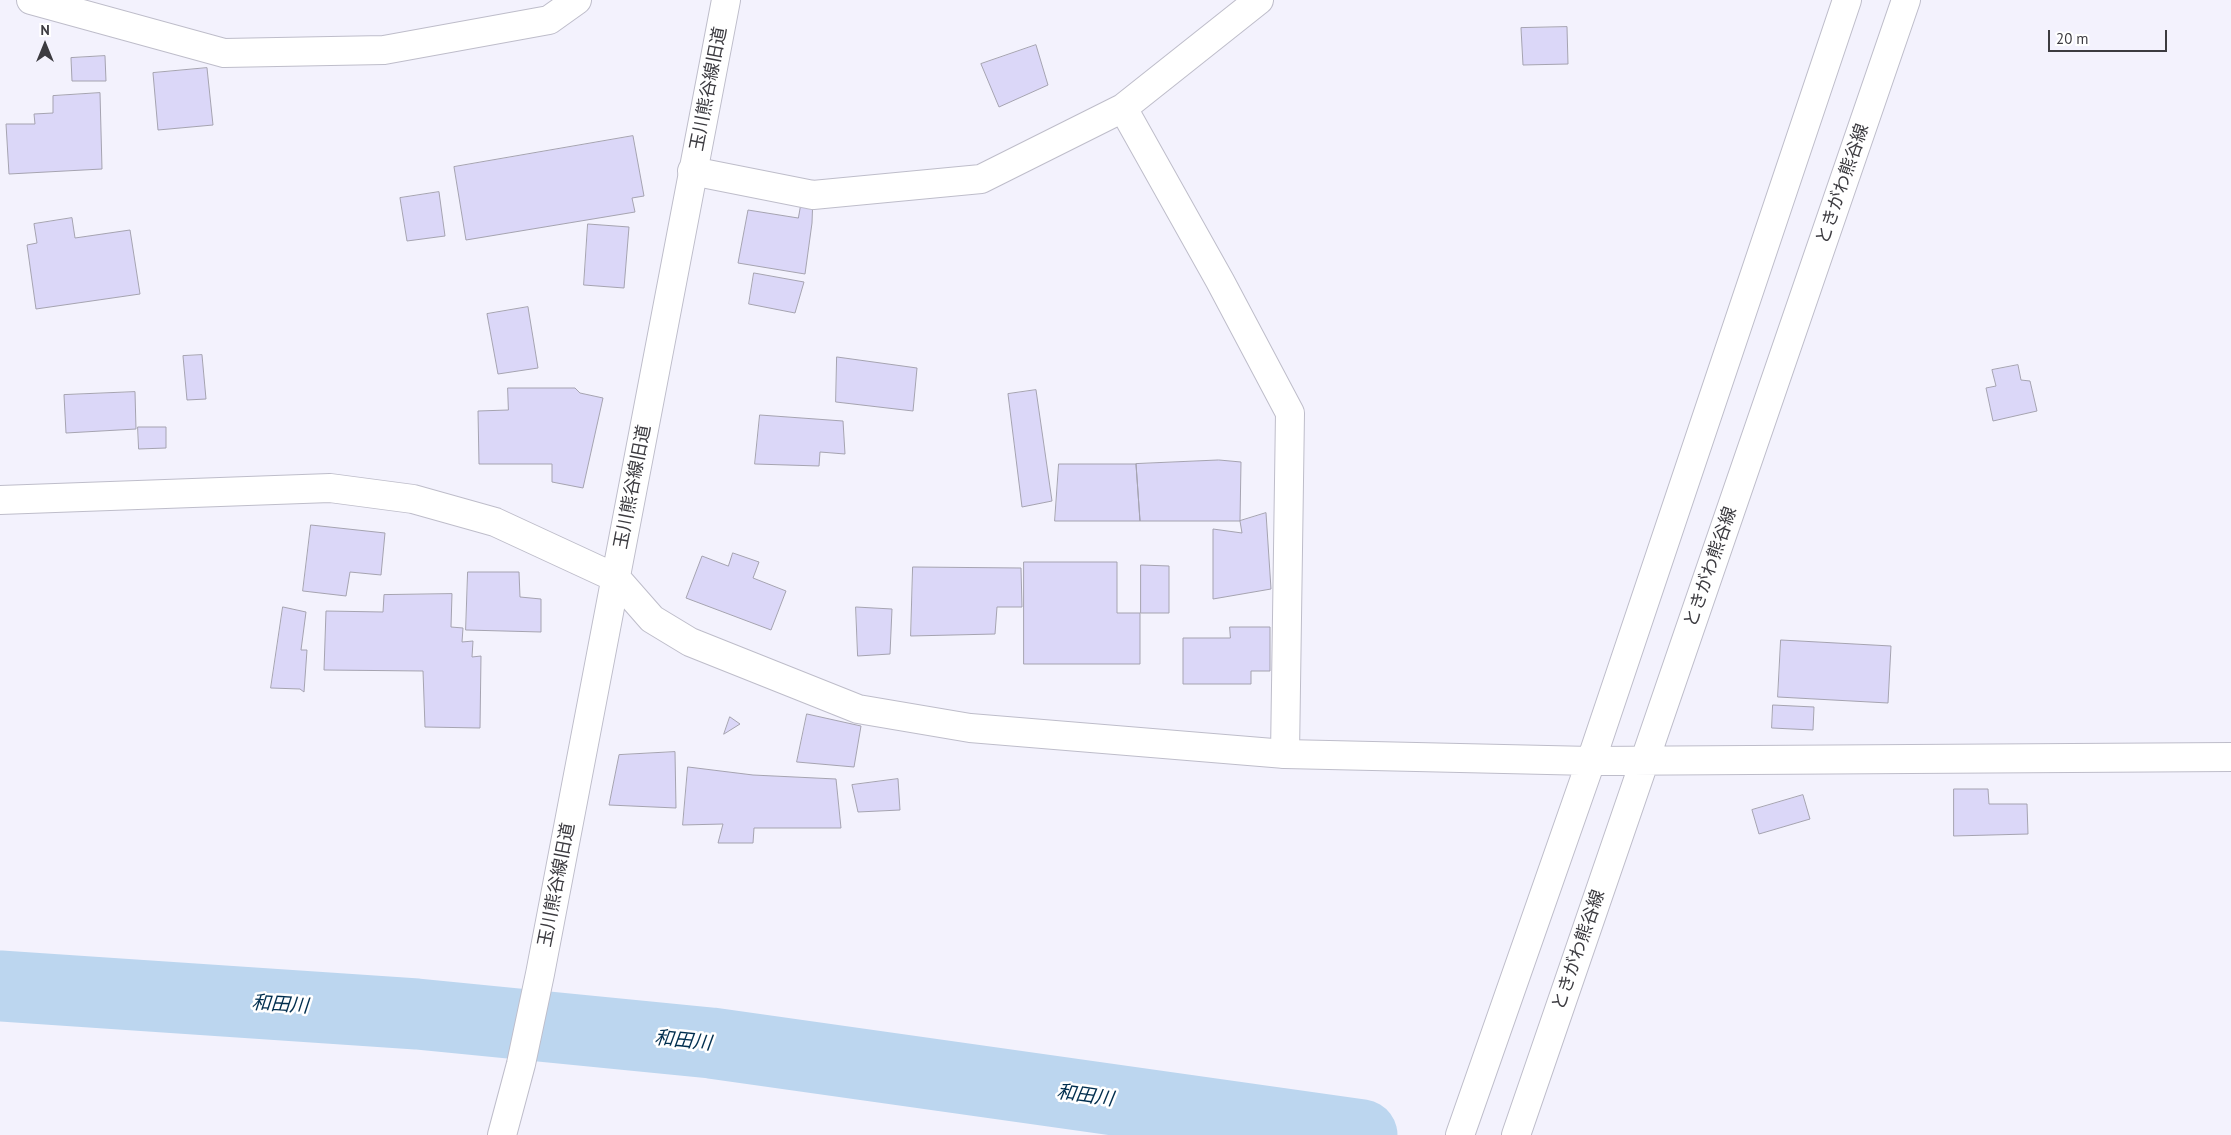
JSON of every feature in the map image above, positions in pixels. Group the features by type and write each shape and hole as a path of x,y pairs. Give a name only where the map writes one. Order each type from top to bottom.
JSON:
{"street":[{"path":"31,0 224,53 384,50 549,20 576,0"},
{"name":"玉川熊谷線旧道","path":"502,1135 521,1064 540,974 726,0"},
{"path":"692,171 813,194 981,179 1123,108 1259,0"},
{"path":"1460,1135 1591,762 1846,0"},
{"name":"ときがわ熊谷線","path":"1516,1135 1906,0"},
{"path":"1123,108 1220,281 1290,413 1285,754"},
{"path":"0,500 330,488 413,500 495,522 616,578 652,618 690,642 858,708 970,728 1285,754 1591,762 1644,760 2231,758"}],"building":[{"path":"1567,27 1568,64 1523,65 1521,28"},
{"path":"1036,45 1048,85 999,107 981,64"},
{"path":"105,56 106,81 72,81 71,58"},
{"path":"207,68 213,125 158,130 153,73"},
{"path":"100,93 102,169 9,174 6,124 35,124 34,114 53,113 53,96"},
{"path":"633,136 644,196 632,198 635,212 466,240 454,167"},
{"path":"439,192 445,236 407,241 400,198"},
{"path":"803,194 813,195 812,223 805,274 738,263 748,210 798,218"},
{"path":"72,218 75,238 130,230 140,294 36,309 27,245 37,243 34,224"},
{"path":"588,224 629,227 624,288 584,285"},
{"path":"754,273 804,282 795,313 749,304"},
{"path":"528,307 538,368 498,374 487,314"},
{"path":"202,355 206,399 187,400 183,356"},
{"path":"837,357 917,368 913,411 836,402"},
{"path":"2018,365 2021,380 2030,381 2037,411 1993,421 1986,388 1996,386 1992,370"},
{"path":"508,388 575,388 580,393 603,398 583,488 552,482 552,464 479,464 478,411 508,410"},
{"path":"1036,390 1052,501 1022,507 1008,394"},
{"path":"135,392 136,429 66,433 64,395"},
{"path":"760,415 843,421 845,454 820,452 819,466 755,464"},
{"path":"138,427 166,427 166,448 139,449"},
{"path":"1219,460 1241,462 1240,521 1140,521 1136,464"},
{"path":"1059,464 1136,464 1140,521 1055,521"},
{"path":"1266,513 1271,589 1213,599 1213,529 1242,533 1240,521"},
{"path":"311,525 385,533 381,575 350,572 346,596 303,591"},
{"path":"733,553 759,562 753,578 786,591 771,630 686,598 702,556 728,566"},
{"path":"1024,562 1117,562 1117,613 1140,613 1140,664 1024,664"},
{"path":"1141,565 1169,566 1169,613 1141,613"},
{"path":"913,567 1021,568 1022,607 997,607 995,634 911,636"},
{"path":"468,572 519,572 520,597 541,599 541,632 466,630"},
{"path":"452,594 451,627 463,628 462,642 473,641 472,657 481,656 480,728 425,727 423,671 324,670 326,611 383,612 384,595"},
{"path":"283,607 306,612 301,650 307,650 304,692 300,689 271,688"},
{"path":"856,607 892,609 890,654 858,656"},
{"path":"1230,627 1270,627 1270,671 1251,671 1251,684 1183,684 1183,638 1230,638"},
{"path":"1781,640 1891,646 1888,703 1778,697"},
{"path":"1773,705 1814,707 1813,730 1772,728"},
{"path":"807,714 861,726 854,767 797,762"},
{"path":"730,717 740,724 724,734"},
{"path":"675,752 676,808 609,805 619,755"},
{"path":"688,767 753,775 836,779 841,828 754,828 753,843 718,843 723,824 683,825"},
{"path":"898,779 900,810 858,812 852,785"},
{"path":"1954,789 1988,789 1989,804 2027,804 2028,834 1954,836"},
{"path":"1803,795 1810,819 1759,834 1752,810"}],"waterway":[{"name":"和田川","path":"0,986 417,1014 711,1043 1362,1135"}]}
